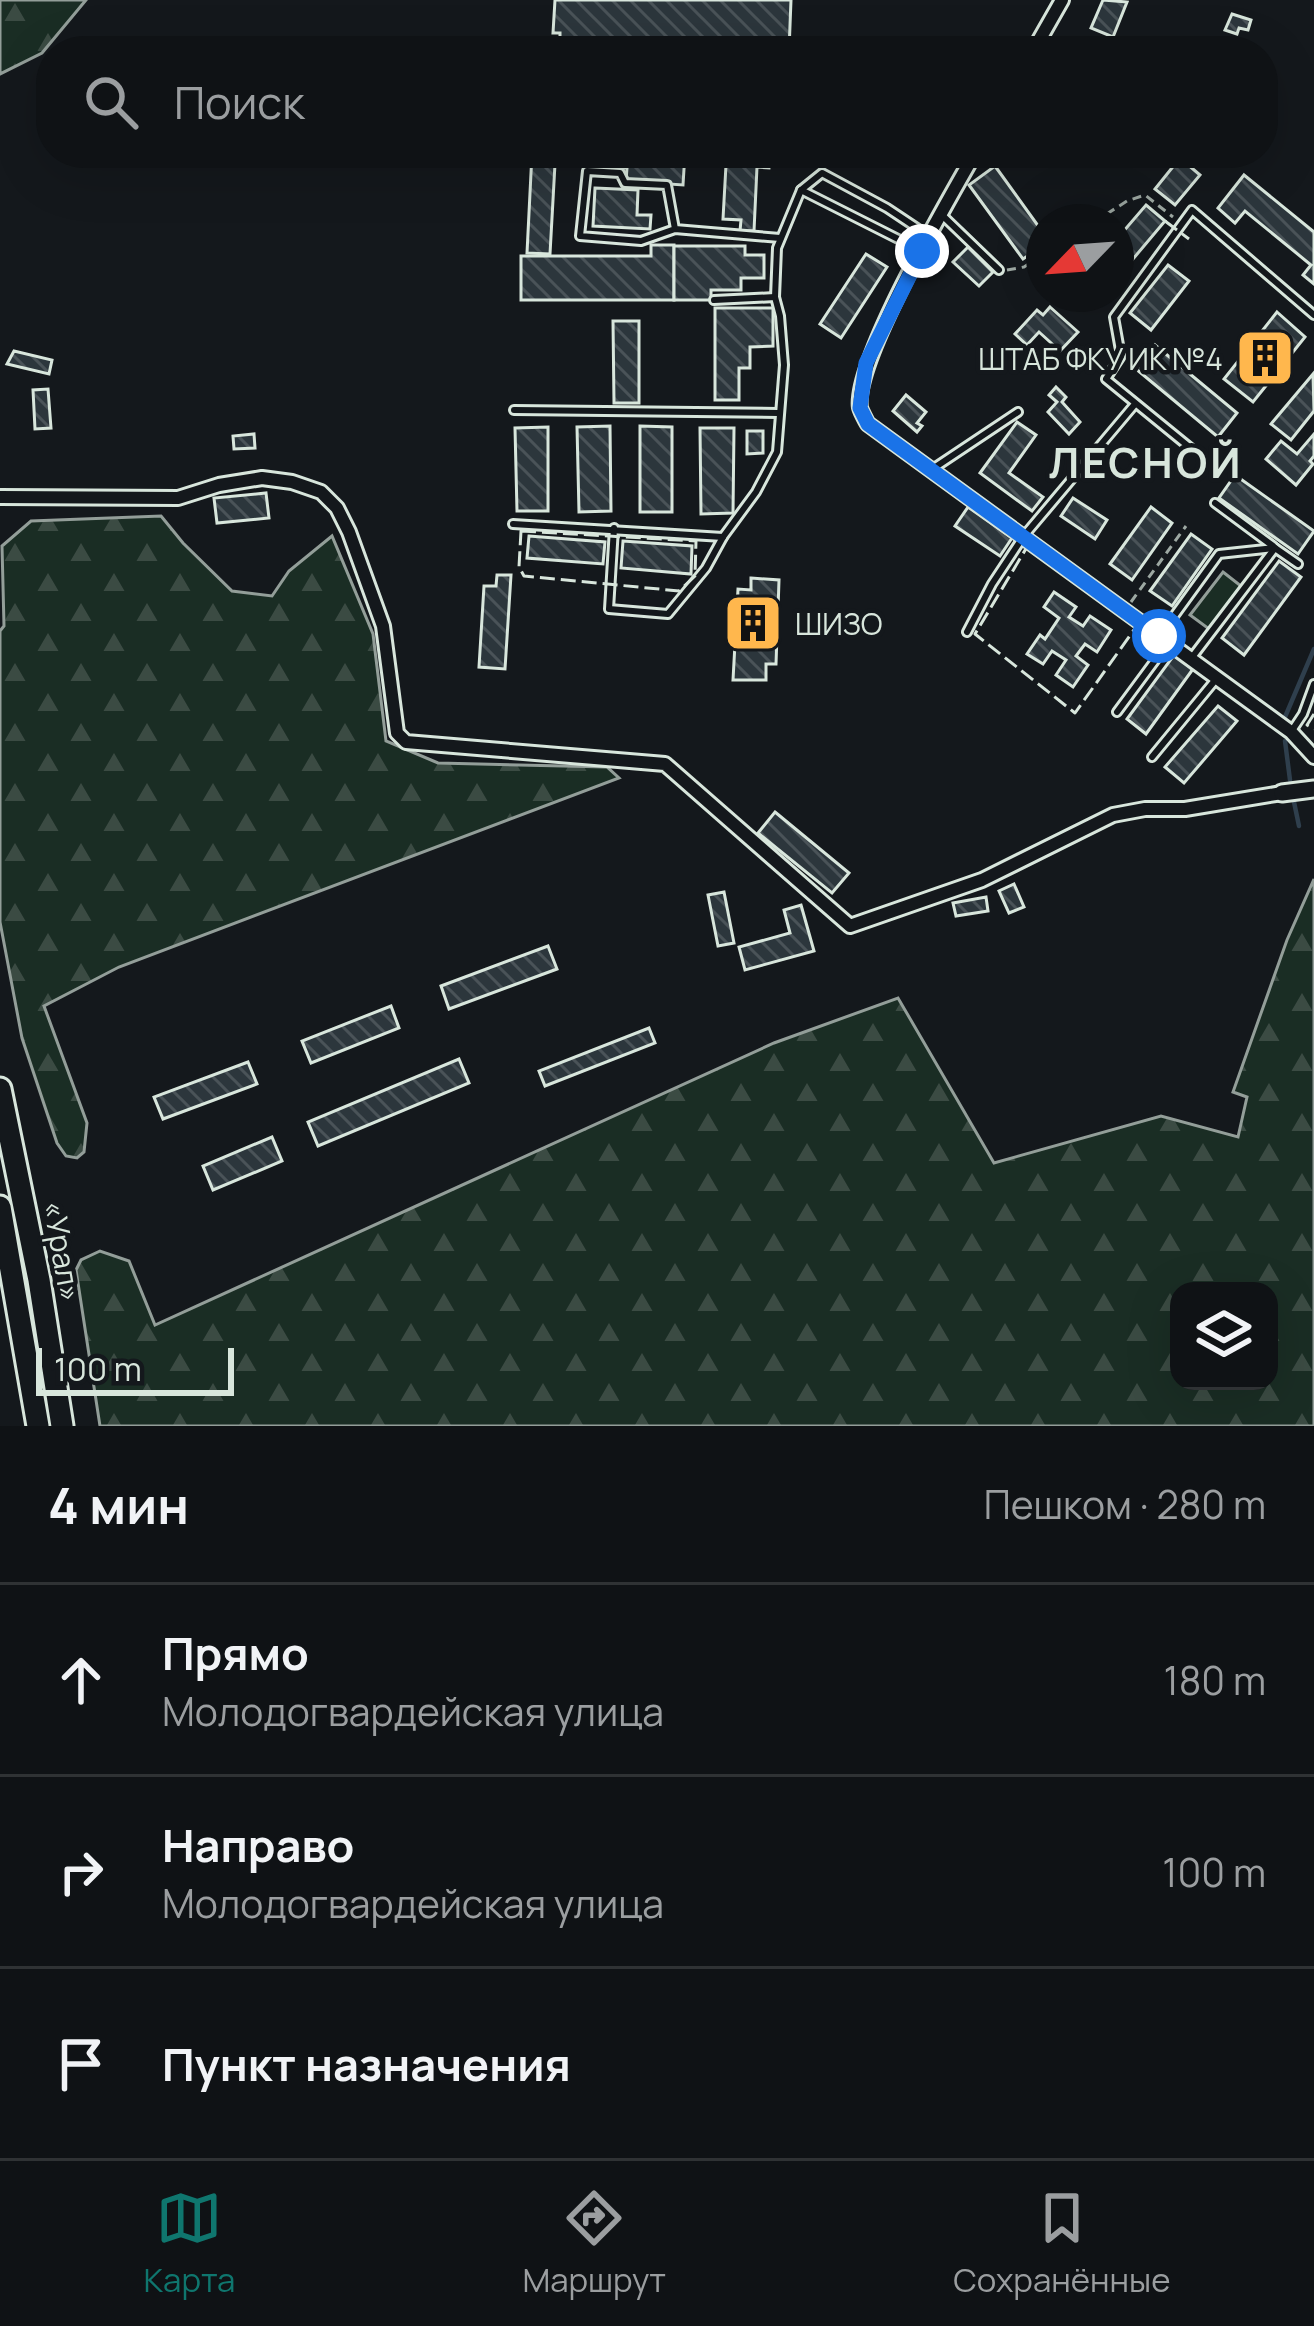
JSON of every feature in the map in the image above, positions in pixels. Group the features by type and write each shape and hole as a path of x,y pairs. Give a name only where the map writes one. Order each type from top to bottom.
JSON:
{"highway":[{"name":"«Урал»","path":"0,1088 39,1280 62,1426"},
{"name":"«Урал»","path":"0,1207 38,1426"}],"street":[{"path":"1043,36 1063,0"},
{"path":"967,168 866,363 860,408 868,424 1291,732 1314,758"},
{"path":"0,497 178,498 262,478 321,492 337,508 349,532 383,626 397,733 406,742 665,764 850,926 982,880 1113,814 1144,808 1185,809 1314,787 1314,774"}],"lane":[{"path":"675,230 667,185 625,182 620,172 587,171 580,236 641,241 675,230 780,238"},
{"path":"614,528 609,609 668,614 706,568 756,492 776,452 784,365 775,297 780,238 801,190 822,173 928,236"},
{"path":"801,190 922,251"},
{"path":"1193,450 1106,379 1120,356 1114,317 1192,211 1314,315"},
{"path":"941,214 999,270"},
{"path":"714,300 775,297"},
{"path":"967,632 1023,537 1136,404"},
{"path":"514,410 778,413"},
{"path":"931,470 1018,412"},
{"path":"1215,503 1298,564"},
{"path":"513,524 723,537"},
{"path":"1118,712 1219,554 1275,548"},
{"path":"1190,659 1275,548"},
{"path":"1152,757 1217,678"},
{"path":"1291,732 1314,683"}],"path":[{"path":"1122,204 1144,195 1182,224"},
{"path":"999,270 1026,266"},
{"path":"1125,611 1186,526"}],"green space":[{"path":"0,0 86,0 56,36 36,36 36,56 0,74"},
{"path":"161,516 232,591 272,596 289,571 332,536 373,634 386,741 438,763 607,767 619,778 119,967 44,1006 87,1123 84,1152 77,1158 66,1156 57,1143 22,1038 0,922 2,546 31,521"},
{"path":"1223,572 1241,586 1209,629 1190,615"},
{"path":"1314,879 1314,1426 100,1426 76,1270 81,1260 100,1251 129,1261 155,1325 774,1043 898,998 994,1163 1161,1116 1238,1137 1247,1097 1233,1092"}],"building":[{"path":"555,0 791,0 790,36 553,33"},
{"path":"1103,0 1127,2 1113,36 1091,28"},
{"path":"1232,14 1251,20 1248,30 1239,28 1237,34 1225,30"},
{"path":"531,168 555,168 550,254 527,253"},
{"path":"627,168 684,168 683,185 626,181"},
{"path":"726,168 757,168 754,231 740,231 741,220 723,219"},
{"path":"992,168 1026,209 1023,259 969,185"},
{"path":"1172,168 1192,168 1200,175 1175,205 1155,189"},
{"path":"1244,175 1314,232 1314,284 1303,275 1311,265 1245,211 1235,223 1218,208"},
{"path":"595,188 638,190 637,215 651,215 650,229 593,226"},
{"path":"1146,205 1165,221 1134,258 1134,219"},
{"path":"651,245 674,245 674,300 521,300 521,256 651,256"},
{"path":"674,246 745,246 745,255 764,255 764,278 741,278 741,290 711,290 711,300 674,300"},
{"path":"968,247 993,272 979,286 953,262"},
{"path":"866,254 887,267 841,338 820,324"},
{"path":"1168,265 1189,281 1151,330 1130,313"},
{"path":"715,308 773,308 773,346 750,347 750,368 739,368 739,400 715,400"},
{"path":"1035,312 1056,312 1078,332 1060,351 1039,332 1027,345 1015,334"},
{"name":"ШТАБ ФКУ ИК №4","path":"1277,312 1305,337 1253,402 1224,379"},
{"path":"613,321 639,321 639,403 614,403"},
{"path":"1155,345 1237,413 1218,437 1136,369"},
{"path":"14,351 52,360 49,374 7,364"},
{"path":"1313,374 1314,411 1291,440 1271,424"},
{"path":"1056,387 1080,422 1069,434 1048,412 1057,402 1049,395"},
{"path":"48,389 51,428 35,429 33,390"},
{"path":"906,395 926,412 917,423 922,426 917,432 893,411"},
{"path":"1017,422 1036,435 1009,473 1043,497 1032,511 980,473"},
{"path":"610,426 611,511 579,512 577,427"},
{"path":"640,426 672,427 672,512 640,512"},
{"path":"548,427 548,511 517,511 515,428"},
{"path":"700,428 734,428 733,513 701,514"},
{"path":"747,431 763,431 763,453 747,454"},
{"path":"254,434 255,448 234,449 233,436"},
{"path":"1314,434 1313,464 1296,485 1266,459 1281,441 1297,454"},
{"path":"1235,475 1314,531 1298,554 1219,498"},
{"path":"266,493 269,518 217,523 214,498"},
{"path":"1073,498 1107,520 1095,539 1061,516"},
{"path":"968,507 1012,538 1000,556 955,526"},
{"path":"1151,507 1172,523 1132,580 1110,564"},
{"path":"1191,534 1212,549 1172,606 1150,591"},
{"path":"529,536 605,542 603,564 527,558"},
{"path":"623,541 692,546 691,574 621,568"},
{"path":"1279,561 1301,577 1244,655 1222,638"},
{"path":"497,575 511,575 505,669 479,667 484,586 496,586"},
{"name":"ШИЗО","path":"751,578 779,580 778,610 769,610 768,635 777,635 776,664 766,664 766,680 733,680 738,589 751,590"},
{"path":"1054,592 1076,607 1069,617 1083,626 1090,616 1111,630 1097,652 1085,644 1076,656 1088,665 1073,687 1056,675 1066,660 1052,651 1043,664 1027,654 1059,618 1044,607"},
{"path":"1174,655 1193,669 1146,734 1127,719"},
{"path":"1218,706 1237,721 1184,783 1165,767"},
{"path":"775,812 849,873 832,893 758,833"},
{"path":"1014,884 1024,907 1009,913 999,891"},
{"path":"724,892 734,943 718,946 708,895"},
{"path":"986,897 988,911 956,916 953,903"},
{"path":"801,905 814,951 745,970 739,947 790,933 784,910"},
{"path":"548,946 557,969 449,1009 441,986"},
{"path":"391,1006 399,1028 311,1063 302,1041"},
{"path":"649,1028 655,1043 545,1086 539,1071"},
{"path":"459,1059 469,1083 318,1146 308,1122"},
{"path":"248,1062 257,1084 163,1119 154,1097"},
{"path":"272,1137 282,1161 213,1190 203,1166"}],"waterway":[{"path":"1285,717 1314,649"},
{"path":"1285,741 1290,780"},
{"path":"1294,802 1299,826"}],"fence":[{"path":"1165,221 1189,239"},
{"path":"521,531 696,541 695,576 679,591 524,576 519,567 521,531"},
{"path":"1027,547 1136,627 1075,713 975,634 1027,547"},
{"path":"1314,714 1307,725 1314,729"}],"place":[{"name":"ШТАБ ФКУ ИК №4","path":"1265,358"},
{"name":"ШИЗО","path":"753,623"}],"district":[{"name":"ЛЕСНОЙ","path":"1146,462"}],"route":[{"path":"922,251 866,363 860,408 868,424 1159,636"}]}
